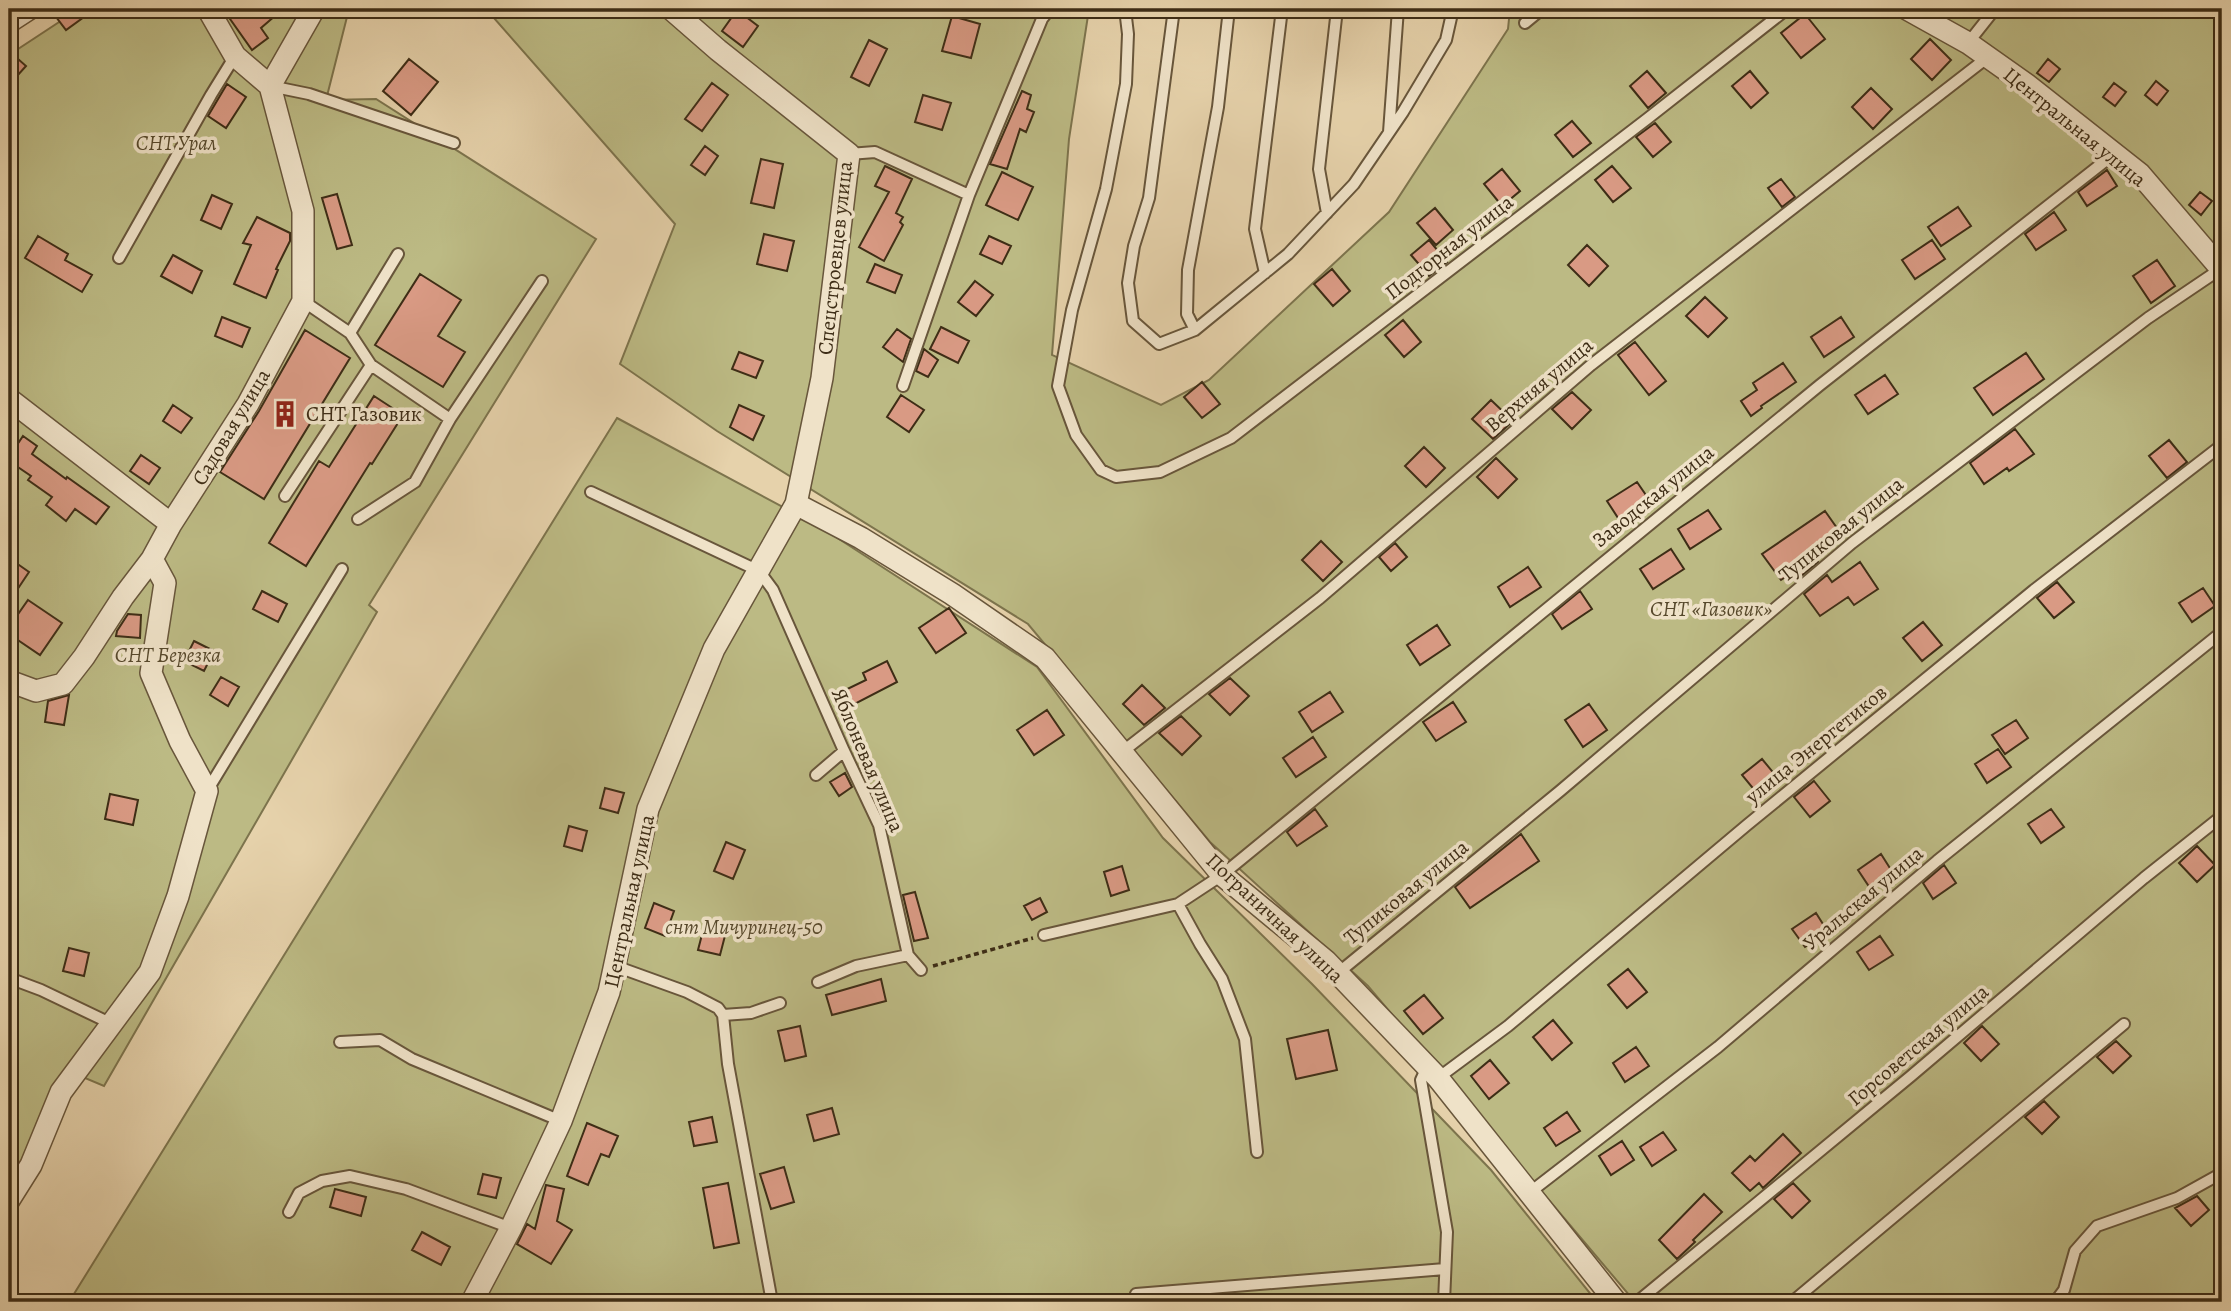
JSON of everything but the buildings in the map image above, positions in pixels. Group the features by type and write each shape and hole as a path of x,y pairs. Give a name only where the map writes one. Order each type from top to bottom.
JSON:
{"street":[{"path":"9,22 29,9"},
{"path":"208,9 236,56 270,86 314,9"},
{"name":"Спецстроевцев улица","path":"671,9 718,51 849,154 822,378 796,504"},
{"name":"Центральная улица","path":"1907,9 1968,43 2026,83 2140,174 2222,269"},
{"name":"Садовая улица","path":"9,681 36,691 63,684 84,657 123,597 152,559 171,524 248,404 303,301 303,211 270,86"},
{"path":"9,399 171,524"},
{"name":"Центральная улица","path":"472,1302 511,1228 561,1121 609,992 648,809 714,649 796,504"},
{"name":"Пограничная улица","path":"796,504 861,538 929,580 1045,659 1222,875 1326,961 1432,1072 1616,1302"},
{"path":"9,1200 31,1165 61,1091 150,972 178,896 207,791 180,741 151,673 165,583 152,559"}],"lane":[{"path":"903,386 969,195 1042,19 1050,9"},
{"name":"Подгорная улица","path":"1125,9 1128,34 1126,84 1106,189 1072,310 1058,386 1076,435 1101,470 1116,477 1160,472 1231,438 1626,136 1787,9"},
{"path":"1174,9 1149,198 1134,246 1128,283 1133,321 1159,344 1195,330 1265,273 1288,254 1354,184 1446,40 1453,9"},
{"path":"1195,330 1187,314 1188,270 1218,107 1229,9"},
{"path":"1265,273 1255,229 1282,9"},
{"path":"1327,213 1318,169 1338,9"},
{"path":"1389,133 1398,9"},
{"path":"1525,23 1542,9"},
{"path":"1968,43 1995,9"},
{"path":"119,258 236,56"},
{"name":"Верхняя улица","path":"1122,752 1320,598 1591,365 1988,57"},
{"path":"270,86 309,94 454,144"},
{"path":"849,154 875,152 969,195"},
{"name":"Заводская улица","path":"1178,904 1222,875 1820,385 2114,154"},
{"path":"350,332 398,254"},
{"name":"Тупиковая улица","path":"1338,973 1560,791 1852,543 2148,318 2222,269"},
{"path":"359,519 415,482 450,419 542,281"},
{"path":"303,301 350,332 371,365 450,419"},
{"path":"285,496 371,365"},
{"name":"улица Энергетиков","path":"1432,1072 1508,1026 1757,816 2034,590 2222,445"},
{"path":"592,492 759,571"},
{"path":"207,791 342,569"},
{"name":"Яблоневая улица","path":"759,571 773,590 879,824 908,955 921,970"},
{"name":"Уральская улица","path":"1529,1193 1718,1048 1937,861 2222,632"},
{"path":"816,775 844,751"},
{"name":"Горсоветская улица","path":"1637,1302 1911,1076 2144,878 2222,816"},
{"path":"1044,934 1178,904 1222,979 1245,1040 1257,1152"},
{"path":"818,982 856,966 908,955"},
{"path":"615,966 687,992 718,1007 723,1015 727,1064 772,1302"},
{"path":"9,978 41,990 110,1024"},
{"path":"723,1015 751,1013 780,1003"},
{"path":"1792,1302 2124,1024"},
{"path":"340,1042 380,1040 412,1059 561,1121"},
{"path":"1432,1072 1421,1080 1447,1232 1444,1302"},
{"path":"2055,1302 2064,1290 2075,1251 2097,1226 2177,1198 2222,1173"},
{"path":"289,1212 299,1192 322,1181 350,1176 406,1189 511,1228"},
{"path":"1136,1294 1445,1269"}],"path":[{"path":"921,970 1044,934"}],"green space":[{"path":"79,9 349,9 326,100 376,99 596,239 369,605 377,612 104,1086 78,1075 9,1187 9,55"},
{"name":"СНТ «Газовик»","path":"486,9 1089,9 1069,139 1052,355 1161,405 1209,380 1389,212 1508,29 1510,9 2222,9 2222,1302 1635,1302 1368,986 1210,842 1028,624 717,431 620,364 675,224"},
{"name":"снт Мичуринец-50","path":"617,418 822,528 1037,667 1163,838 1312,984 1491,1170 1597,1302 69,1302"}],"place":[{"name":"СНТ Газовик","path":"285,414"}],"park label":[{"name":"СНТ Урал","path":"176,143"},
{"name":"СНТ Березка","path":"168,655"}]}
